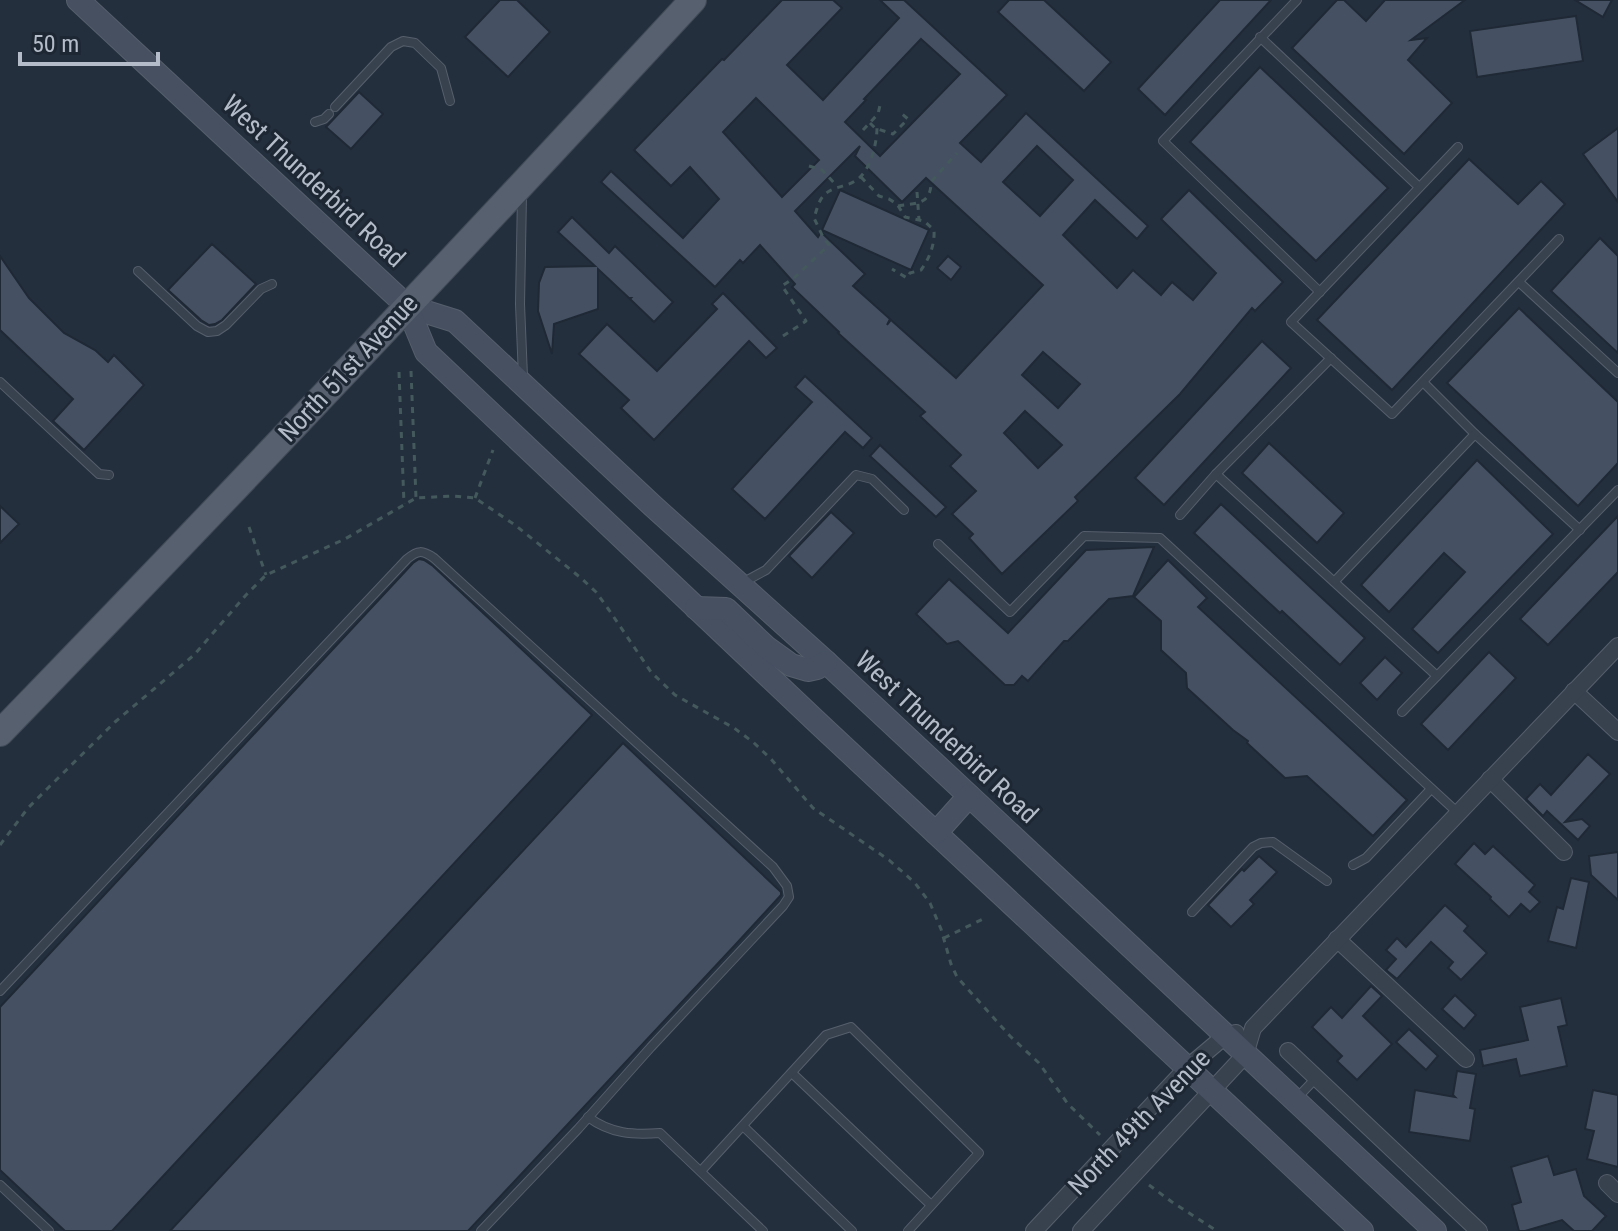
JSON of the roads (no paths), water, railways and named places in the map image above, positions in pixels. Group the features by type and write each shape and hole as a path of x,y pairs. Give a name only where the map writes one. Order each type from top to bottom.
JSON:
{"main road":[{"name":"West Thunderbird Road","path":"78,0 407,306 426,352 1362,1231"},
{"name":"North 51st Avenue","path":"0,733 143,586 693,0"},
{"name":"West Thunderbird Road","path":"407,306 455,321 826,662 1435,1231"},
{"path":"696,608 726,609 766,647 791,665 808,670 826,662"},
{"path":"936,833 969,796"}],"street":[{"name":"North 49th Avenue","path":"1081,1231 1245,1055 1253,1028 1618,646"},
{"path":"1574,691 1618,732"},
{"path":"1490,779 1564,852"},
{"path":"1337,939 1466,1059"},
{"name":"North 49th Avenue","path":"1034,1231 1187,1068 1225,1036 1253,1028"},
{"path":"1288,1051 1479,1231"}],"lane":[{"path":"1297,0 1163,141 1320,292"},
{"path":"1260,37 1419,187"},
{"path":"315,122 324,119 391,47 409,41 441,68 450,101"},
{"path":"1458,147 1291,322 1392,414 1559,239"},
{"path":"522,184 520,304 524,386"},
{"path":"138,271 197,326 208,332 226,325 261,289 272,284"},
{"path":"1519,282 1618,373"},
{"path":"1180,515 1216,474 1331,358"},
{"path":"0,382 99,474 109,475"},
{"path":"1424,383 1580,530"},
{"path":"1335,581 1475,434"},
{"path":"1216,474 1437,676"},
{"path":"739,584 766,570 856,475 872,479 904,510"},
{"path":"1402,712 1618,490"},
{"path":"938,544 1010,612 1084,536 1160,538 1458,813"},
{"path":"0,991 407,559 416,551 424,551 773,867 787,886 789,897 481,1231"},
{"path":"1353,865 1366,858 1431,789"},
{"path":"1192,912 1253,847 1261,843 1273,842 1327,881"},
{"path":"701,1171 826,1035 851,1027 979,1153 908,1231"},
{"path":"792,1073 931,1205"},
{"path":"1294,1101 1316,1078"},
{"path":"588,1117 629,1135 660,1133 763,1231"},
{"path":"743,1126 852,1231"},
{"path":"0,1185 49,1231"}]}
